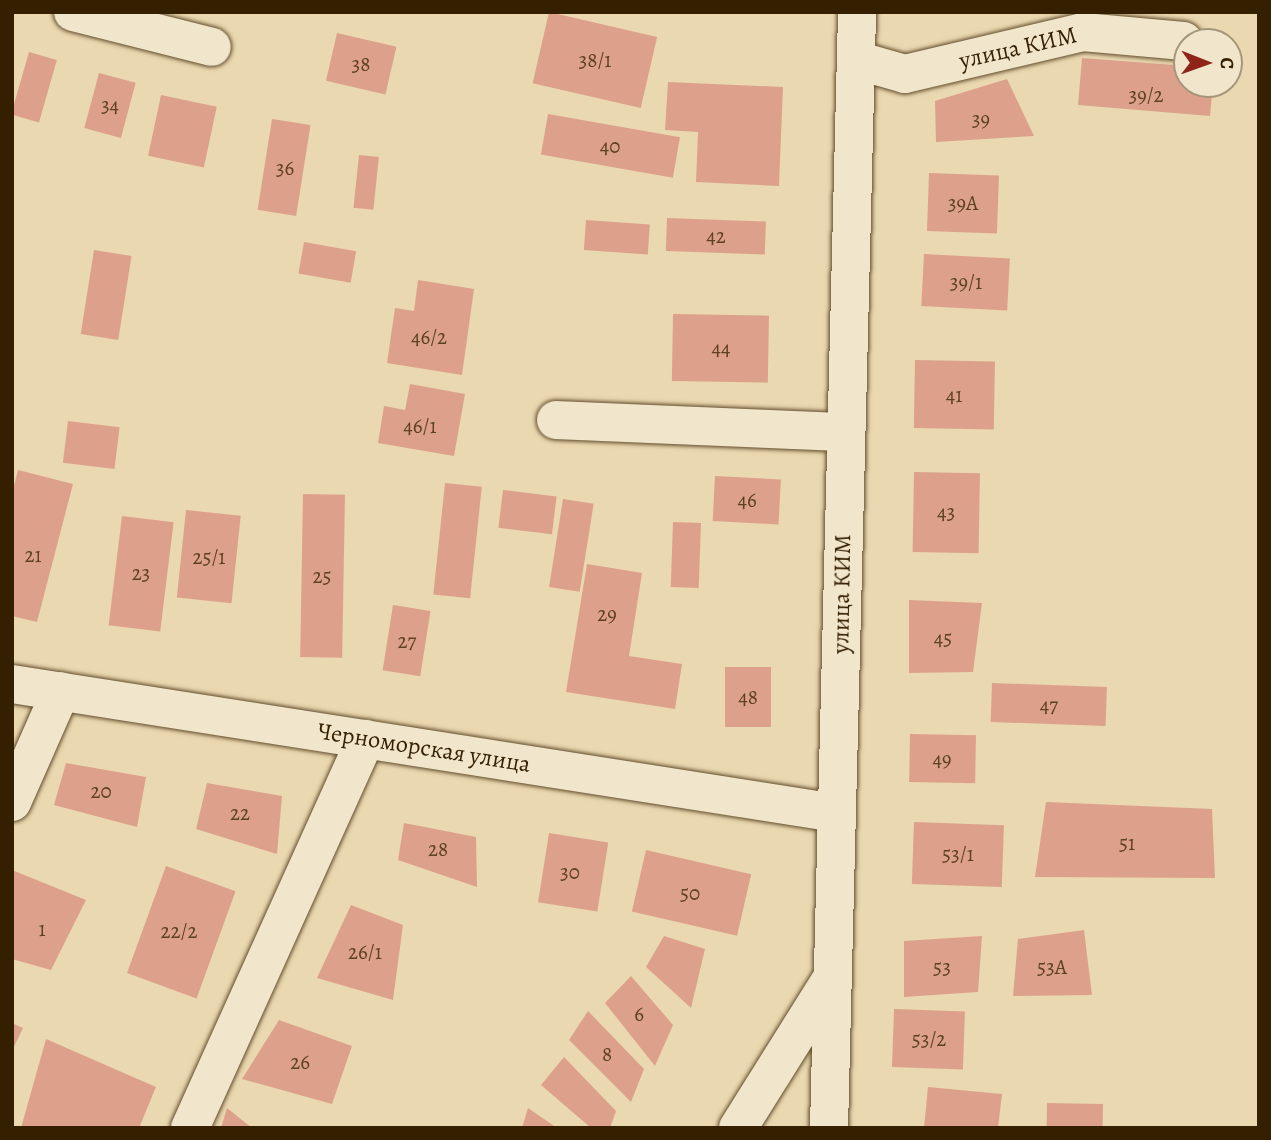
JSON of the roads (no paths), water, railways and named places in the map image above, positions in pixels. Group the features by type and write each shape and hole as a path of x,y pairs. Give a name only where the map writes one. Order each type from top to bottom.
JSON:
{"street":[{"path":"73,12 212,47"},
{"name":"улица КИМ","path":"828,1128 857,12"},
{"name":"улица КИМ","path":"856,60 905,74 1083,32 1173,40"},
{"path":"556,420 846,432"},
{"name":"Черноморская улица","path":"12,684 836,813"},
{"path":"12,802 61,691"},
{"path":"190,1128 366,739"},
{"path":"738,1128 833,976"}]}
